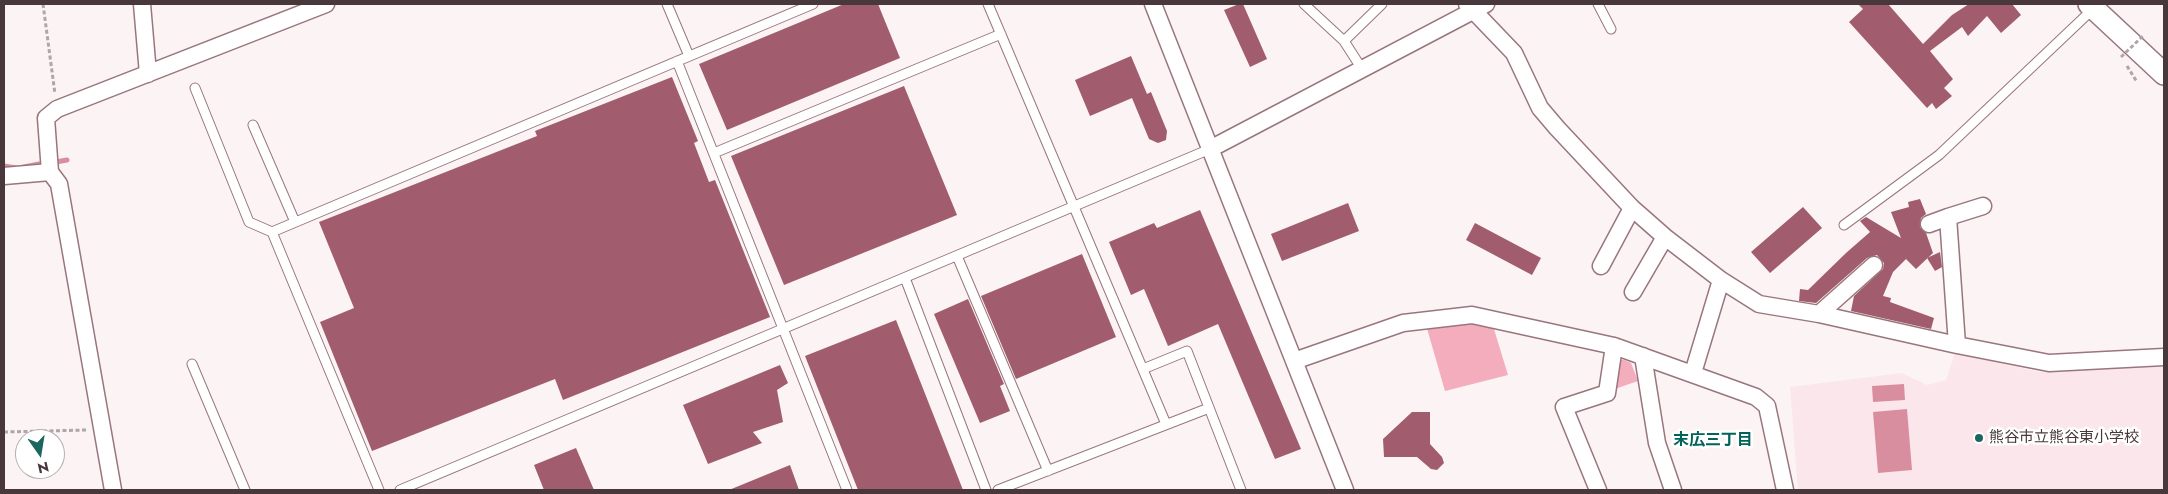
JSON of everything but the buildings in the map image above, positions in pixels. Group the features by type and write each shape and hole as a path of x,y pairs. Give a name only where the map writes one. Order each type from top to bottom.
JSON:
{"street":[{"path":"142,4 148,74"},
{"path":"113,490 59,184 50,172 46,118 57,109 148,74 289,11 326,4"},
{"path":"1153,4 1344,490"},
{"path":"1210,149 1362,69 1476,6 1514,53 1540,108 1632,208 1665,237 1721,280 1760,304 1819,314 1957,345 2049,363 2164,357"},
{"path":"2091,6 2164,74"},
{"path":"4,176 50,172"},
{"path":"1929,224 1983,206"},
{"path":"1601,266 1632,208"},
{"path":"1948,217 1957,345"},
{"path":"1633,292 1665,237"},
{"path":"1819,314 1874,265"},
{"path":"1693,373 1721,280"},
{"path":"1294,361 1403,323 1472,315 1614,346 1756,397 1767,406 1785,490"},
{"path":"1598,490 1564,407 1607,393 1614,346"},
{"path":"1643,356 1657,443 1673,490"}],"lane":[{"path":"667,4 689,56"},
{"path":"272,232 813,4"},
{"path":"988,4 1166,424"},
{"path":"1304,4 1344,41 1362,69"},
{"path":"1344,41 1382,4"},
{"path":"1598,4 1611,29"},
{"path":"1844,225 1939,155 2091,6"},
{"path":"714,153 1001,34"},
{"path":"677,61 847,490"},
{"path":"195,88 249,222 272,232 379,490"},
{"path":"253,125 295,222"},
{"path":"400,490 1210,149"},
{"path":"957,256 1048,471"},
{"path":"905,278 986,490"},
{"path":"1143,368 1186,351 1241,490"},
{"path":"192,364 245,490"},
{"path":"998,490 1209,408"}],"path":[{"path":"43,4 57,109"},
{"path":"2137,82 2121,57 2144,35"},
{"path":"4,432 102,429"}],"shaded area":[{"path":"1475,321 1493,326 1508,375 1445,391 1426,325"},
{"name":"熊谷市立熊谷東小学校","path":"1955,353 2039,372 2164,365 2164,490 1798,490 1790,387 1902,373 1927,385 1946,380"},
{"path":"1617,360 1631,363 1638,381 1612,390"},
{"path":"1904,384 1905,400 1873,402 1872,386"},
{"path":"1907,409 1912,470 1878,473 1873,412"}],"waterway":[{"path":"56,162 67,160"},
{"path":"24,167 39,164"},
{"path":"4,166 16,168"}],"place":[{"name":"熊谷市立熊谷東小学校","path":"1979,438"}],"district":[{"name":"末広三丁目","path":"1713,441"}]}
